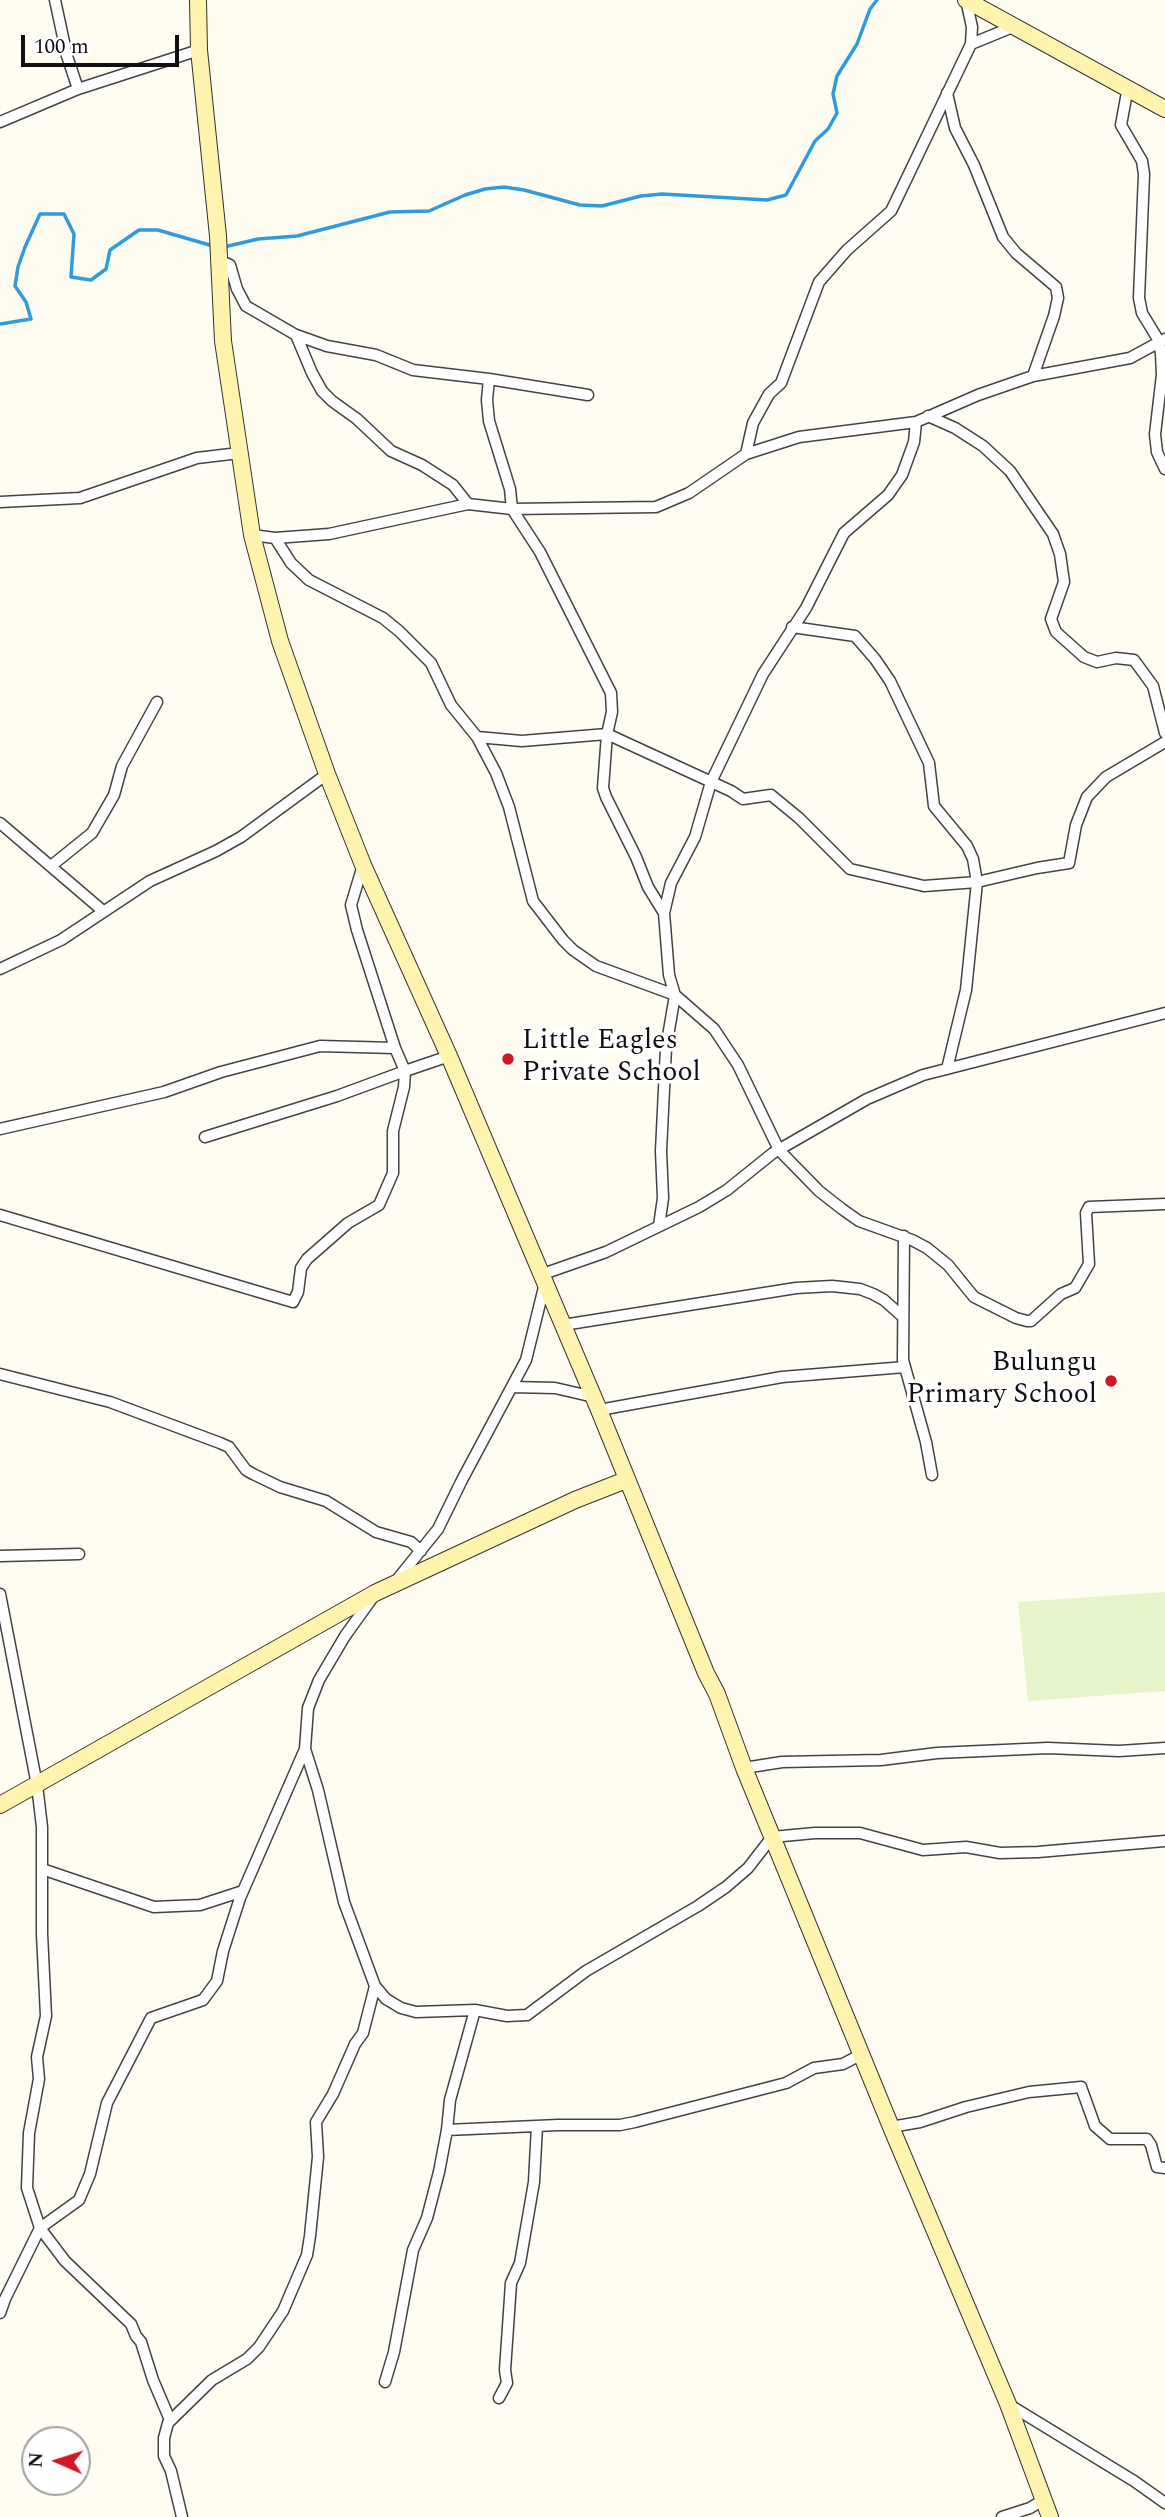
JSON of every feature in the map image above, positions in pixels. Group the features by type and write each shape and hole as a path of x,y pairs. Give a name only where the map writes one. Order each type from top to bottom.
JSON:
{"street":[{"path":"55,0 66,56 78,89"},
{"path":"198,0 199,50 218,249 223,341 252,535 280,641 327,774 363,865 449,1056 597,1403 626,1480 717,1694 744,1768 891,2127 1008,2404 1050,2517"},
{"path":"966,0 1165,109"},
{"path":"746,454 752,423 769,394 781,383 815,289 847,250 891,211 971,44 972,27 966,0"},
{"path":"971,44 1014,26"},
{"path":"0,121 78,89 199,50"},
{"path":"1128,87 1121,125 1142,160 1144,174 1139,298 1142,313 1162,340 1155,444 1165,469"},
{"path":"947,93 955,128 974,165 1003,237 1016,253 1056,287 1058,298 1054,316 1033,376"},
{"path":"218,249 230,265 237,289 246,306 296,335 327,346 376,355 413,370 588,395"},
{"path":"296,335 322,391 358,419 391,451 422,465 453,485 468,504"},
{"path":"252,535 275,538 329,534 468,504 512,509 656,507 689,493 746,454 799,437 916,422 978,395 1033,376 1130,358 1162,340"},
{"path":"489,379 489,421 510,489 512,509 540,552 611,693 612,712 607,734 603,788 648,887 664,913"},
{"path":"928,416 955,428 983,446 1010,471 1053,534 1060,554 1064,582 1051,619 1056,632 1084,657 1097,662 1116,658 1134,660 1153,686 1165,733"},
{"path":"659,1226 663,1198 666,1048 675,995 669,975 664,913 671,883 695,837 711,782 763,674 806,608 844,533 888,495 902,475 914,442 916,422"},
{"path":"0,502 80,498 197,458 239,453"},
{"path":"275,538 291,563 309,580 383,618 431,663 451,705 477,737 496,773 509,807 531,895 540,912 573,950 596,966 675,995 714,1029 726,1045 779,1150 819,1191 842,1209 874,1228 904,1236 943,1260 974,1297 1016,1318 1031,1321 1061,1294 1075,1288 1089,1264 1086,1213 1088,1207 1165,1204"},
{"path":"792,627 855,636 875,659 890,681 929,763 934,806 967,846 977,882 966,990 947,1069"},
{"path":"51,866 92,833 114,795 122,766 157,702"},
{"path":"477,737 522,741 607,734 743,799 771,795 799,818 850,869 925,886 977,882 1069,863 1076,824 1087,797 1106,777 1165,742"},
{"path":"0,969 61,940 150,881 241,837 327,774"},
{"path":"0,823 103,911"},
{"path":"0,1215 293,1302 298,1292 301,1268 307,1259 348,1223 379,1205 393,1174 393,1131 404,1087 405,1071 356,930 351,905 363,865"},
{"path":"544,1278 606,1252 699,1207 727,1190 779,1150 867,1100 923,1075 1165,1013"},
{"path":"0,1129 164,1093 221,1072 320,1046 395,1048"},
{"path":"205,1137 337,1096 449,1056"},
{"path":"904,1236 905,1367 926,1442 932,1475"},
{"path":"394,1583 438,1529 526,1360 544,1278"},
{"path":"563,1325 796,1288 832,1286 860,1289 873,1294 903,1317"},
{"path":"512,1387 547,1387 597,1403 782,1377 905,1367"},
{"path":"0,1374 110,1402 220,1443 229,1447 246,1470 253,1474 280,1487 326,1501 376,1532 411,1542 421,1551"},
{"path":"0,1805 394,1583 575,1500 626,1480"},
{"path":"0,1556 79,1554"},
{"path":"0,2313 40,2228 79,2200 90,2174 107,2103 151,2018 203,2000 213,1987 243,1891 305,1749 308,1708 319,1680 375,1593"},
{"path":"0,1594 3,1625 37,1785 42,1827 46,2016 37,2057 39,2079 29,2133 29,2195 40,2228 65,2261 131,2324 141,2342 170,2420"},
{"path":"744,1768 782,1762 881,1760 937,1752 1048,1748 1119,1751 1165,1748"},
{"path":"305,1749 318,1790 344,1902 376,1986 386,1999 401,2008 416,2012 475,2010 518,2017 538,2009 586,1971 726,1887 748,1868 772,1837 860,1833 923,1850 966,1847 1000,1853 1165,1842"},
{"path":"42,1869 154,1907 200,1905 243,1891"},
{"path":"182,2517 171,2471 164,2456 164,2438 170,2420 212,2380 253,2353 283,2311 306,2255 310,2236 318,2157 316,2122 363,2033 376,1986"},
{"path":"386,2382 394,2353 412,2250 426,2218 443,2156 450,2100 475,2010"},
{"path":"447,2130 620,2125 786,2083 814,2068 843,2064 862,2054"},
{"path":"891,2127 920,2122 966,2107 1029,2092 1081,2087 1096,2126 1110,2139 1147,2139 1157,2167 1165,2168"},
{"path":"499,2398 507,2383 505,2370 511,2283 520,2263 534,2182 537,2126"},
{"path":"1008,2404 1165,2503"},
{"path":"1002,2517 1030,2508 1043,2500"}],"green space":[{"path":"1165,1592 1165,1691 1028,1701 1018,1602"}],"waterway":[{"path":"224,247 258,239 297,236 390,212 429,211 465,195 504,187 580,205 602,206 641,196 662,194 767,200 786,195 815,141 828,129 837,113 833,94 837,76 857,44 870,9 877,0"},
{"path":"0,324 31,319 26,302 15,286 18,267 40,214 64,214 74,234 71,277 91,280 106,269 110,250 139,230 158,230 213,246"}],"place":[{"name":"Little Eagles Private School","path":"508,1059"},
{"name":"Bulungu Primary School","path":"1111,1381"}]}
